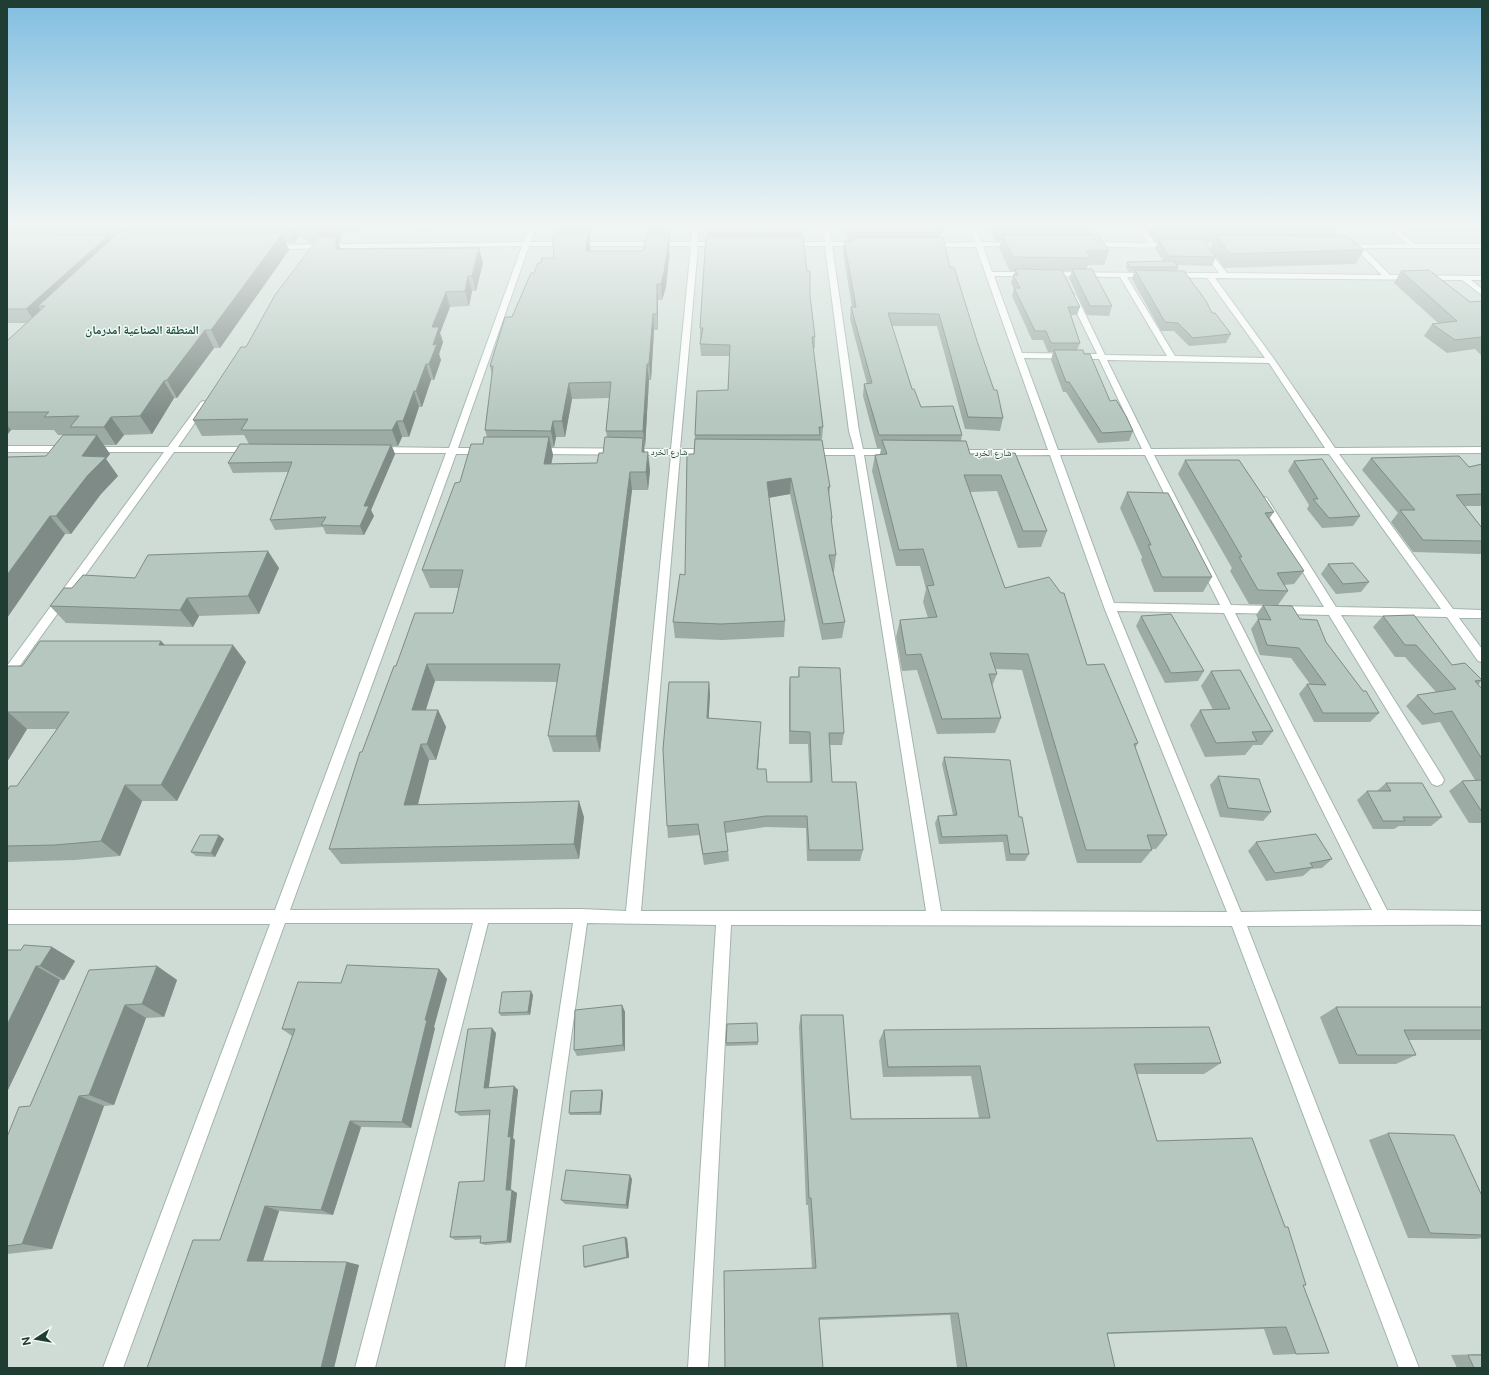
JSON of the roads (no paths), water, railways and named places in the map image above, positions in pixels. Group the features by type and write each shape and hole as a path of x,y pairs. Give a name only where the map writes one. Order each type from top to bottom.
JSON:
{"street":[{"path":"113,1368 452,451 509,290"},
{"path":"632,918 690,290"},
{"path":"836,290 854,431 859,452 935,919"},
{"path":"996,290 1110,607 1238,919 1410,1368"},
{"path":"1070,290 1148,452 1383,917"},
{"path":"1131,290 1174,359"},
{"path":"1220,290 1271,361 1332,451 1482,658"},
{"path":"1019,355 1271,361"},
{"path":"7,675 208,399"},
{"path":"7,449 264,450"},
{"path":"366,450 492,451"},
{"name":"شارع الخرد","path":"945,453 1148,452 1236,455 1332,451 1482,450"},
{"name":"شارع الخرد","path":"524,451 721,452"},
{"path":"798,452 906,452"},
{"path":"1259,492 1334,611 1437,780"},
{"path":"1110,607 1482,614"},
{"path":"365,1368 482,916"},
{"path":"7,917 280,918 581,916 632,918 935,919 1482,918"},
{"path":"515,1368 581,916"},
{"path":"698,1368 724,918"}],"district":[{"name":"المنطقة الصناعية امدرمان","path":"142,330"}]}
